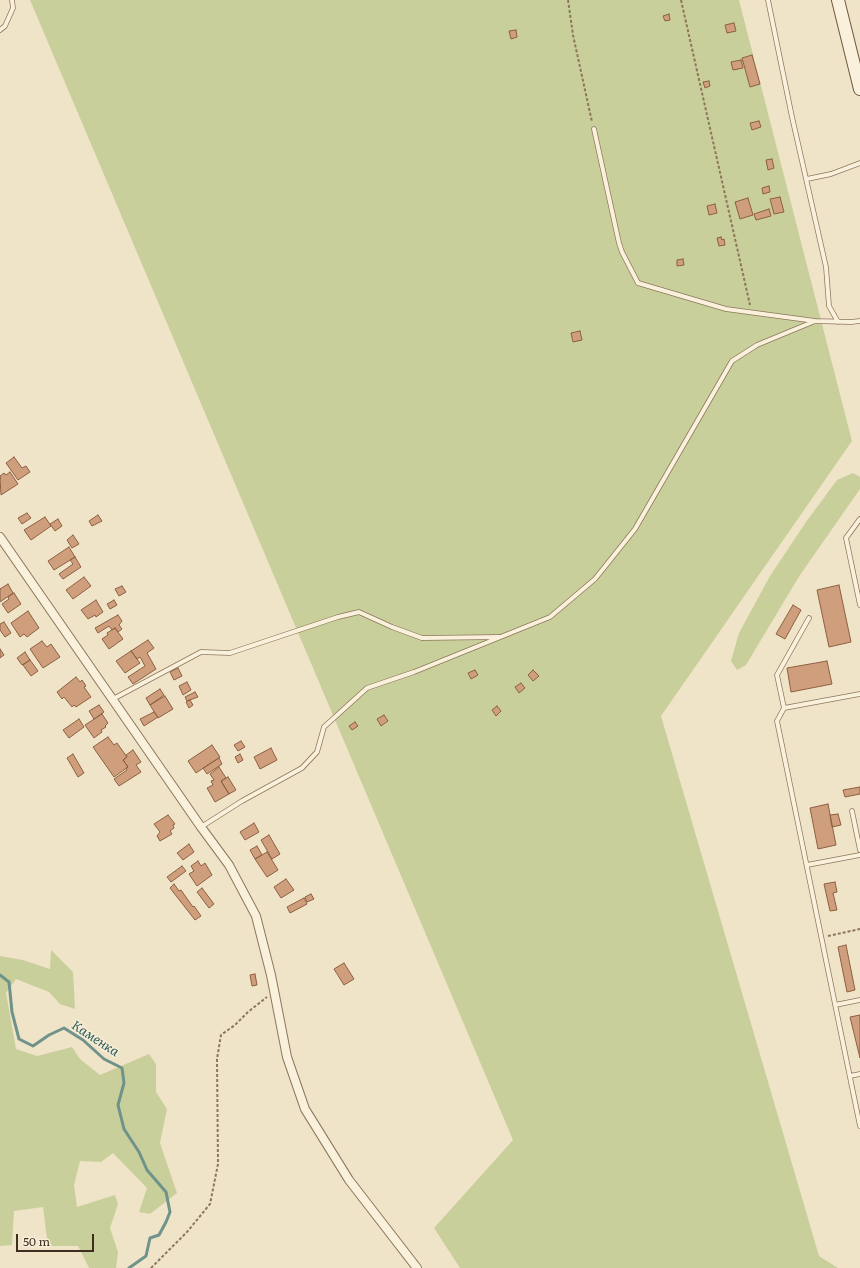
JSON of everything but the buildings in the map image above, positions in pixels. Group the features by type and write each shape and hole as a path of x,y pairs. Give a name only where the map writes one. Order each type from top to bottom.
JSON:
{"main road":[{"path":"838,0 860,89"}],"street":[{"path":"0,537 201,827 229,865 256,916 274,991 287,1057 305,1109 348,1180 417,1268"}],"lane":[{"path":"0,30 5,26 13,8 12,0"},
{"path":"768,0 792,117 826,267 829,306 838,322"},
{"path":"594,129 619,243 638,283 726,309 815,321 838,322 860,320"},
{"path":"807,179 831,174 860,163"},
{"path":"201,827 242,801 302,768 317,752 324,727 367,688 414,672 550,617 595,578 635,529 732,361 757,345 815,321"},
{"path":"860,519 846,538 860,605"},
{"path":"113,699 201,652 230,653 338,617 359,612 392,627 422,638 502,637"},
{"path":"809,618 777,675 784,708 777,721 860,1126"},
{"path":"784,708 860,694"},
{"path":"852,811 860,850"},
{"path":"807,865 860,855"},
{"path":"835,1005 860,1000"},
{"path":"850,1076 860,1074"}],"path":[{"path":"568,0 573,35 594,129"},
{"path":"681,0 751,312"},
{"path":"821,937 860,929"},
{"path":"151,1268 186,1232 210,1204 218,1164 217,1059 221,1035 236,1025 248,1012 274,991"}],"green space":[{"path":"30,0 739,0 852,441 661,716 819,1256 838,1268 460,1268 434,1228 513,1140"},
{"path":"853,473 860,477 860,489 800,575 746,665 737,670 731,661 739,633 770,576 806,522 837,480"},
{"path":"51,950 73,972 75,1009 60,1004 49,992 16,979 6,993 16,1049 37,1056 72,1047 80,1059 100,1075 149,1054 156,1064 156,1092 167,1109 160,1143 177,1193 150,1214 139,1212 147,1188 113,1153 101,1162 80,1161 74,1185 77,1207 115,1195 118,1204 110,1228 118,1252 116,1268 89,1268 78,1246 48,1246 43,1207 14,1211 12,1245 0,1246 0,956 23,960 50,969"}],"waterway":[{"name":"Каменка","path":"0,975 9,982 12,1012 19,1039 33,1046 49,1035 64,1028 83,1040 104,1059 122,1068 124,1083 118,1105 124,1129 139,1152 147,1170 166,1192 170,1212 159,1235 150,1238 146,1256 129,1268"}]}
